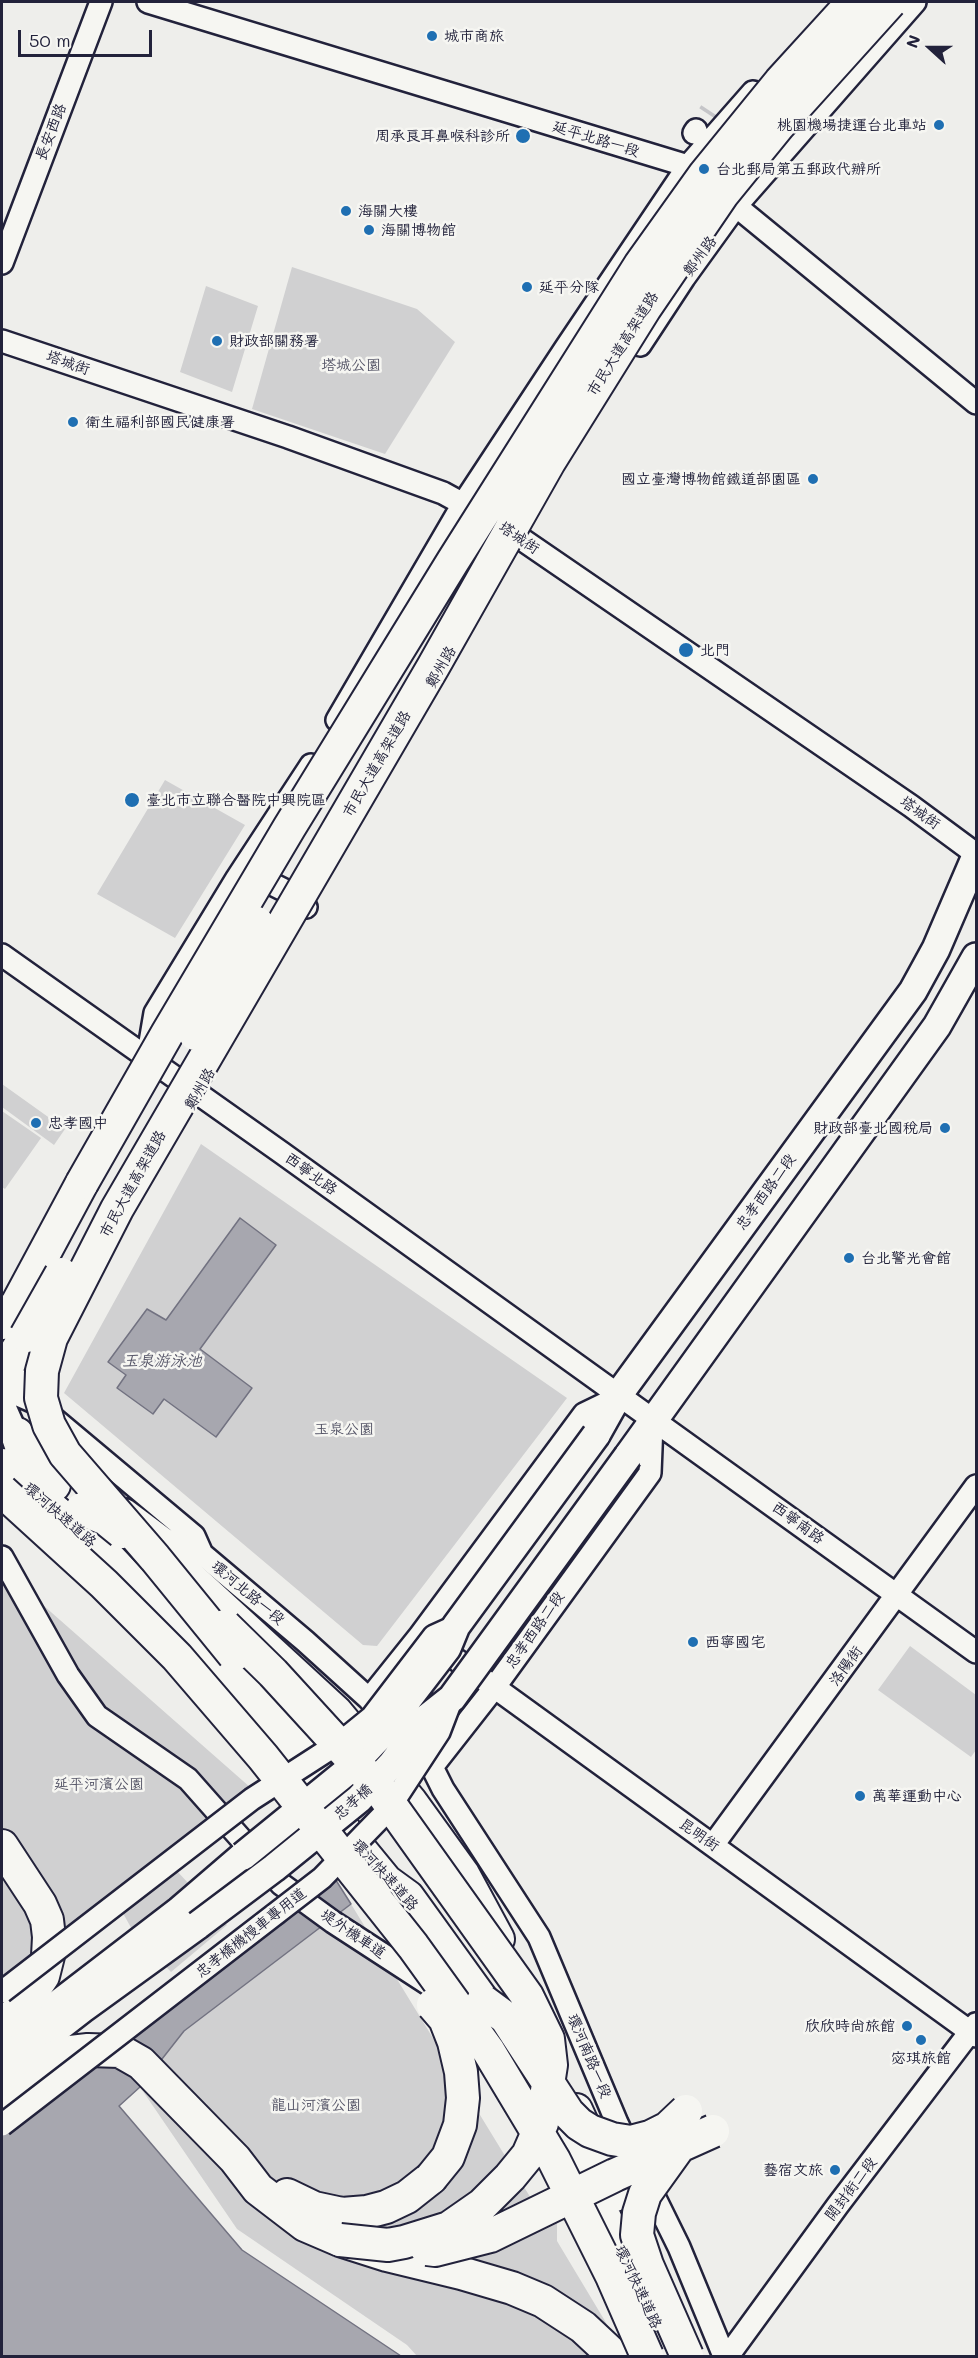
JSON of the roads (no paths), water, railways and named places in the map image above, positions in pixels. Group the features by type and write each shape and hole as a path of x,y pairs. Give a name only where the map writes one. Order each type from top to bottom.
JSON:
{"highway":[{"name":"市民大道高架道路","path":"14,1330 17,1304 93,1164 228,931 453,561 646,256 705,174 780,82 853,2"},
{"name":"市民大道高架道路","path":"177,1553 65,1454 49,1425 41,1398 42,1371 51,1338 117,1209 433,668 549,462 645,308 722,195 779,125 890,2"},
{"path":"2,1374 14,1330 360,747 453,561"},
{"path":"360,747 491,564"},
{"path":"17,1434 26,1460 120,1542 210,1598"},
{"name":"環河快速道路","path":"2,1465 107,1556 207,1663 386,1881 408,1897 483,2001 495,2028 552,2121 643,2292 671,2356"},
{"path":"2,1492 29,1493 82,1509 177,1553 273,1673 380,1790 527,1996 548,2039 551,2065 542,2123 528,2155 482,2205 449,2228 417,2239 388,2245"},
{"name":"環河快速道路","path":"2,1492 104,1584 177,1657 263,1757 413,1946 488,2050 554,2160 612,2276 647,2356"},
{"path":"2,1516 79,1586 186,1697 374,1927 444,2019 454,2042 462,2080 460,2125 448,2157 431,2178 407,2197 387,2207 367,2212 342,2214 314,2208 296,2201 235,2159"},
{"path":"177,1553 185,1573 336,1712 411,1802 463,1874 489,1919 623,2212 685,2356"},
{"path":"177,1553 234,1655 399,1872 408,1897"},
{"path":"2,1846 40,1904 47,1920 49,1937 48,1956 43,1976 20,2010 2,2024"},
{"path":"483,2001 506,2018 568,2113 590,2131 612,2139 631,2142 650,2137 668,2128 699,2121"},
{"path":"2,2096 52,2058 88,2050 120,2051 141,2063 235,2159 258,2189 305,2225 340,2240 387,2255 512,2288 543,2301 583,2327 614,2356"},
{"path":"685,2356 647,2265 638,2235 639,2213 645,2194 699,2121"},
{"path":"340,2240 435,2250 490,2236 615,2175 699,2121"}],"main road":[{"name":"忠孝西路二段","path":"596,1434 618,1396 912,991 936,949 976,855"},
{"path":"653,1422 937,1026 976,957"},
{"name":"忠孝橋","path":"2,2071 82,2008 255,1882 358,1799 392,1764 428,1717 452,1698 653,1422"},
{"name":"忠孝橋","path":"2,2047 179,1911 345,1773 378,1738 447,1648 456,1626 596,1434"}],"street":[{"name":"長安西路","path":"2,263 101,2"},
{"name":"延平北路一段","path":"148,2 688,166 976,404"},
{"path":"2,1316 147,1058 155,1013 237,878 312,764 463,504 688,166 833,2"},
{"name":"鄭州路","path":"2,1386 38,1379 198,1093 307,908 474,610 536,505 684,278 736,206 915,2"},
{"path":"699,126 707,152"},
{"name":"塔城街","path":"2,341 288,437 443,492 519,537 911,806 976,855"},
{"path":"481,455 523,394 539,404"},
{"path":"413,589 419,617 432,629 446,632 461,626 474,610"},
{"path":"237,878 253,877 272,884 290,893 307,908"},
{"name":"西寧北路","path":"2,955 198,1093 618,1396"},
{"name":"環河北路一段","path":"2,1386 34,1402 194,1536 177,1553 305,1641 369,1700 401,1737 432,1767"},
{"name":"西寧南路","path":"618,1396 898,1594 976,1652"},
{"name":"忠孝西路二段","path":"369,1700 421,1634 584,1414 618,1396"},
{"path":"2,1400 17,1434 38,1444 177,1553"},
{"name":"忠孝西路二段","path":"432,1767 494,1688 650,1473 653,1422"},
{"name":"洛陽街","path":"713,1845 976,1486"},
{"name":"堤外機車道","path":"2,1557 68,1675 97,1716 188,1779 278,1887"},
{"name":"堤外機車道","path":"2,1576 58,1677 94,1722 180,1786 278,1887 445,2003 536,2154 623,2324 627,2356"},
{"path":"2,1992 252,1799 345,1739 372,1717 434,1636 456,1626"},
{"name":"昆明街","path":"421,1634 713,1845 975,2030"},
{"name":"忠孝橋機慢車專用道","path":"2,2125 322,1878 388,1810 439,1732 452,1698"},
{"name":"環河南路一段","path":"432,1767 442,1789 539,1937 617,2123 679,2247 724,2356"},
{"name":"堤外機車道","path":"329,1924 451,1998 548,2157 633,2322 636,2356"},
{"name":"開封街二段","path":"728,2356 838,2205 975,2030"}],"water":[{"name":"玉泉游泳池","path":"240,1218 276,1245 200,1349 252,1388 216,1437 164,1399 153,1414 117,1388 126,1375 108,1362 147,1309 166,1320"},
{"path":"332,1874 351,1904 184,2031 140,2087 119,2106 242,2250 401,2356 2,2356 2,2006 81,2073 236,1950 284,1923"}],"place":[{"name":"城市商旅","path":"432,36"},
{"name":"桃園機場捷運台北車站","path":"939,125"},
{"name":"周承良耳鼻喉科診所","path":"523,136"},
{"name":"台北郵局第五郵政代辦所","path":"704,169"},
{"name":"海關大樓","path":"346,211"},
{"name":"海關博物館","path":"369,230"},
{"name":"延平分隊","path":"527,287"},
{"name":"財政部關務署","path":"217,341"},
{"name":"衛生福利部國民健康署","path":"73,422"},
{"name":"國立臺灣博物館鐵道部園區","path":"813,479"},
{"name":"北門","path":"686,650"},
{"name":"臺北市立聯合醫院中興院區","path":"132,800"},
{"name":"忠孝國中","path":"36,1123"},
{"name":"財政部臺北國稅局","path":"945,1128"},
{"name":"台北警光會館","path":"849,1258"},
{"name":"西寧國宅","path":"693,1642"},
{"name":"萬華運動中心","path":"860,1796"},
{"name":"欣欣時尚旅館","path":"907,2026"},
{"name":"宓琪旅館","path":"921,2040"},
{"name":"藝宿文旅","path":"835,2170"}],"park label":[{"name":"塔城公園","path":"351,365"},
{"name":"玉泉公園","path":"344,1429"},
{"name":"延平河濱公園","path":"99,1784"},
{"name":"龍山河濱公園","path":"316,2105"}]}
